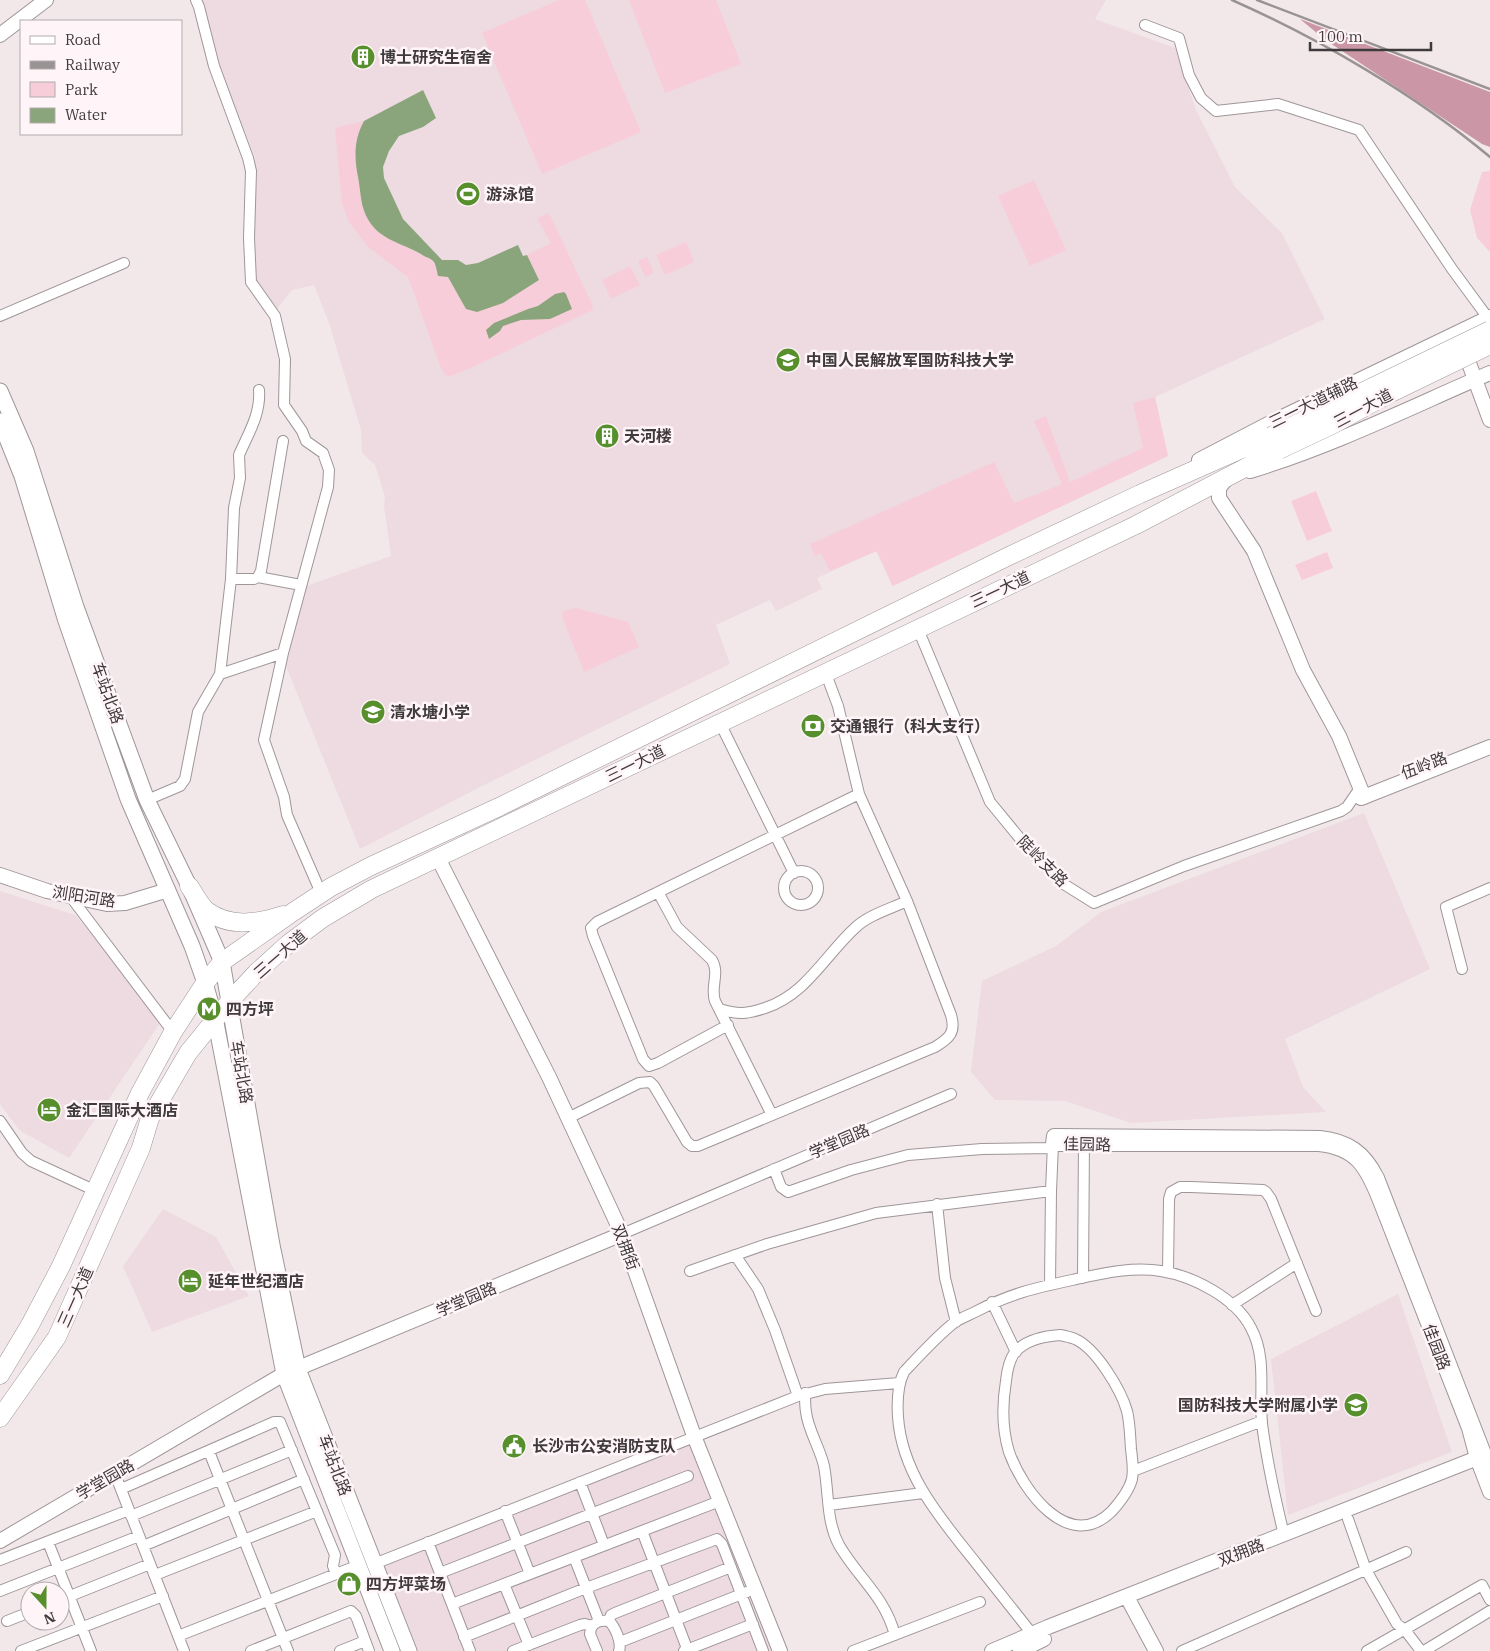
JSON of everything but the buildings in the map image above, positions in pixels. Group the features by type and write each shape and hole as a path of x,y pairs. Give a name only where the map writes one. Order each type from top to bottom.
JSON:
{"highway":[{"name":"三一大道","path":"0,1418 57,1337 141,1148 150,1118 188,1053 215,1018 256,973 288,944 323,918 372,889 826,674 1189,497 1226,478 1275,443 1489,322"},
{"name":"三一大道","path":"0,1375 30,1325 61,1266 140,1093 173,1032 205,983 222,962 293,912 371,866 499,807 1140,494 1275,443 1332,425 1387,394 1490,345"},
{"path":"1332,425 1392,404 1490,357"},
{"path":"189,886 206,910 219,918 236,923 248,923 274,918 293,912"}],"main road":[{"name":"车站北路","path":"0,391 26,451 76,607 147,800 189,886 222,962 272,1245 291,1372"},
{"name":"车站北路","path":"0,421 22,476 66,621 128,799 192,946 205,983 215,1018 291,1372 366,1564 392,1651"},
{"name":"车站北路","path":"366,1564 409,1651"}],"street":[{"path":"0,34 46,0"},
{"path":"27,20 53,0"},
{"path":"196,0 214,66 251,171 248,238 251,282 276,316 284,359 284,406 302,431 306,441 323,453 329,470 328,487 283,653 264,740 284,797 287,815 321,894"},
{"path":"1145,25 1179,38 1189,74 1201,98 1216,111 1278,104 1359,130 1489,322"},
{"path":"0,40 20,26"},
{"path":"0,316 124,263"},
{"name":"三一大道辅路","path":"1140,494 1261,427 1461,331 1489,322"},
{"path":"1461,331 1490,397"},
{"path":"1482,376 1490,420"},
{"path":"1361,794 1339,736 1303,670 1254,551 1219,498 1219,488 1226,478 1284,461 1317,448 1482,376"},
{"path":"147,800 180,786 184,779 198,712 220,674 231,579 234,508 240,478 238,461 257,414 260,402 258,390"},
{"path":"258,577 261,571 283,440"},
{"path":"1189,497 1201,495 1215,500 1250,553 1299,672 1329,724 1361,794"},
{"path":"231,579 251,580 258,577 302,585"},
{"name":"陡岭支路","path":"918,629 990,802 1027,847 1062,883 1094,903 1184,866 1341,811 1361,794"},
{"path":"220,674 283,653"},
{"path":"568,1118 639,1083 650,1082 687,1142 692,1146 698,1146 935,1047 943,1042 953,1030 954,1025 951,1015 907,901 859,794 838,706 826,674"},
{"path":"720,723 794,873"},
{"name":"伍岭路","path":"1361,794 1490,739"},
{"name":"伍岭路","path":"1361,794 1490,747"},
{"path":"649,1066 643,1059 591,928 597,922 859,794"},
{"name":"双拥街","path":"438,858 568,1118 622,1234 694,1436 780,1651"},
{"name":"浏阳河路","path":"0,875 47,891 107,904 125,903 168,890"},
{"path":"1462,969 1446,907 1490,888"},
{"path":"658,892 677,927 712,960 716,970 714,996 772,1115"},
{"path":"70,896 173,1032"},
{"path":"720,1009 735,1014 744,1014 786,999 805,984 855,928 867,919 907,901"},
{"path":"649,1066 728,1025"},
{"path":"645,1082 649,1066"},
{"name":"学堂园路","path":"0,1541 291,1372 951,1094"},
{"path":"0,1121 22,1153 31,1161 96,1191"},
{"name":"佳园路","path":"1053,1146 1054,1136 1084,1140 1320,1138 1345,1144 1359,1153 1369,1164 1377,1178 1485,1461 1490,1492"},
{"path":"1083,1278 1084,1140"},
{"path":"774,1169 782,1187 788,1192 851,1170 908,1155 1053,1146 1050,1285"},
{"path":"1168,1272 1169,1199 1172,1192 1180,1188 1255,1189 1266,1192 1271,1199 1316,1311"},
{"path":"690,1272 736,1255 876,1213 1051,1191"},
{"path":"937,1204 945,1278 956,1322"},
{"path":"736,1255 758,1289 801,1394 824,1469 834,1532 839,1544 887,1611 896,1635"},
{"path":"1232,1305 1297,1263"},
{"path":"1033,1635 923,1493 911,1470 902,1442 897,1407 899,1383 904,1372 956,1322 992,1302 1020,1292 1050,1285 1136,1270 1168,1272 1194,1281 1232,1305 1245,1317 1258,1344 1262,1421 1269,1470 1284,1535"},
{"path":"992,1302 1016,1352"},
{"path":"1060,1335 1075,1339 1086,1346 1109,1373 1122,1396 1129,1423 1133,1470 1132,1480 1120,1502 1107,1516 1095,1523 1079,1526 1065,1523 1051,1514 1038,1500 1016,1468 1005,1433 1002,1411 1007,1371 1016,1352 1043,1337 1060,1335"},
{"path":"178,1636 336,1574 428,1542 801,1394 825,1389 899,1383"},
{"path":"1133,1470 1262,1421"},
{"path":"121,1489 274,1422 280,1422 335,1555 333,1566 336,1574"},
{"path":"0,1560 220,1480 292,1450"},
{"path":"210,1454 288,1651"},
{"name":"双拥路","path":"992,1651 1348,1519 1485,1461"},
{"name":"双拥路","path":"1020,1651 1128,1600 1284,1535 1485,1461"},
{"path":"115,1474 184,1651"},
{"path":"440,1573 688,1476"},
{"path":"0,1591 58,1568 232,1509 304,1479"},
{"path":"580,1482 604,1546"},
{"path":"829,1506 923,1493"},
{"path":"452,1604 720,1501"},
{"path":"155,1576 317,1511"},
{"path":"506,1511 530,1574"},
{"path":"1348,1519 1366,1570 1396,1624 1405,1630 1423,1651 1490,1611"},
{"path":"642,1531 687,1651 753,1624"},
{"path":"464,1637 586,1588 717,1539 722,1544 763,1651"},
{"path":"48,1542 61,1581"},
{"path":"428,1542 470,1651"},
{"path":"1182,1651 1406,1552"},
{"path":"574,1557 600,1623"},
{"path":"70,1596 150,1564"},
{"path":"597,1651 590,1634 600,1623 615,1613 731,1567"},
{"path":"504,1584 529,1645"},
{"path":"1367,1651 1482,1585 1490,1600"},
{"path":"513,1651 580,1625 600,1623 613,1626 619,1646 676,1620 755,1589"},
{"path":"21,1651 162,1596"},
{"path":"1128,1600 1156,1651"},
{"path":"853,1651 980,1602"},
{"path":"70,1607 91,1651"},
{"path":"250,1651 351,1611 356,1616 367,1646 340,1651"},
{"path":"7,1621 20,1616"}],"shaded area":[{"name":"中国人民解放军国防科技大学","path":"200,0 1106,0 1095,19 1175,48 1196,110 1235,187 1282,233 1325,319 1155,397 1168,456 892,586 876,551 817,578 822,589 776,611 770,600 716,625 730,664 480,787 360,849 286,666 306,586 391,556 384,506 385,497 375,465 362,453 361,430 329,323 314,285 292,290 277,309 255,284 251,216 255,157 217,64"},
{"path":"1300,19 1490,92 1490,147 1482,144 1324,39"},
{"path":"1364,813 1430,969 1285,1039 1303,1087 1326,1112 1131,1123 1065,1101 995,1100 971,1072 982,981 1056,946 1101,912"},
{"path":"0,891 75,915 164,1017 69,1158 19,1130 0,1104"},
{"path":"163,1209 216,1237 249,1296 152,1332 123,1266"},
{"name":"国防科技大学附属小学","path":"1398,1294 1452,1452 1288,1515 1271,1359"},
{"path":"694,1436 780,1651 408,1651 374,1564"}],"green space":[{"path":"559,0 585,0 641,132 542,174 482,33"},
{"path":"629,0 716,0 741,64 665,93"},
{"path":"364,121 358,135 356,155 361,199 366,216 380,233 431,260 435,265 438,276 448,277 466,309 503,303 539,280 527,255 551,243 537,218 549,213 592,304 593,310 475,366 451,376 445,375 408,277 368,247 349,222 342,204 335,128"},
{"path":"1490,171 1490,252 1477,238 1470,210 1482,172"},
{"path":"1034,180 1066,250 1030,266 998,196"},
{"path":"686,242 694,262 665,275 656,255"},
{"path":"647,257 654,273 645,277 638,261"},
{"path":"630,266 640,285 611,299 602,280"},
{"path":"1155,397 1168,456 893,586 877,551 830,571 821,553 815,556 810,544 994,462 1014,503 1062,484 1034,421 1046,416 1070,482 1143,448 1133,403"},
{"path":"1316,491 1332,531 1307,541 1291,501"},
{"path":"1327,552 1333,568 1302,580 1295,565"},
{"path":"576,608 628,622 639,647 584,672 562,617 563,611"}],"water":[{"path":"423,90 436,118 423,127 399,136 389,151 383,167 384,178 403,219 442,260 458,260 466,265 478,263 518,245 523,256 527,255 539,280 503,303 477,312 466,309 448,277 438,276 433,261 387,238 374,228 366,216 362,205 356,155 358,135 364,121"},
{"path":"564,292 572,309 550,319 521,320 503,326 500,331 489,339 486,330 494,323 538,306 555,294"}],"railway":[{"path":"1232,0 1333,50 1399,90 1490,157"},
{"path":"1257,0 1490,89"}],"place":[{"name":"博士研究生宿舍","path":"363,57"},
{"name":"游泳馆","path":"468,194"},
{"name":"中国人民解放军国防科技大学","path":"788,360"},
{"name":"天河楼","path":"607,436"},
{"name":"清水塘小学","path":"373,712"},
{"name":"交通银行（科大支行）","path":"813,726"},
{"name":"四方坪","path":"209,1009"},
{"name":"金汇国际大酒店","path":"49,1110"},
{"name":"延年世纪酒店","path":"190,1281"},
{"name":"国防科技大学附属小学","path":"1356,1405"},
{"name":"长沙市公安消防支队","path":"514,1446"},
{"name":"四方坪菜场","path":"349,1584"}]}
